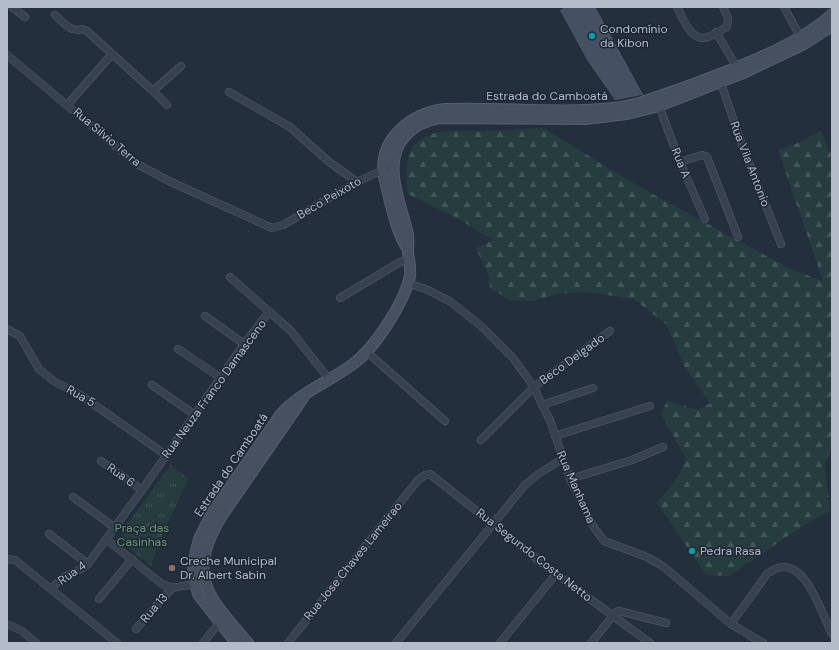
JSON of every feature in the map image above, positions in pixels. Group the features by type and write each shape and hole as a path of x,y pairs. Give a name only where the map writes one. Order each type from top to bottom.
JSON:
{"main road":[{"name":"Estrada do Camboatá","path":"802,40 832,14"},
{"name":"Estrada do Camboatá","path":"524,113 599,118 627,114 659,106 721,83 739,71 832,26"},
{"name":"Estrada do Camboatá","path":"236,643 200,598 194,584 194,560 199,539 206,525 229,497 306,394 352,365 367,352 375,343 393,313 408,283 410,269 408,236 384,169 396,152 403,138 412,129 428,121 448,118 619,107 739,71"},
{"name":"Estrada do Camboatá","path":"229,497 205,552 203,579 206,589 219,610 248,643"}],"street":[{"path":"12,7 24,17"},
{"path":"677,7 696,37 708,37 727,27 728,18 723,7"},
{"path":"784,7 802,40"},
{"path":"54,15 72,30 77,31 82,29 87,31 167,105"},
{"path":"716,32 739,71"},
{"path":"68,104 112,54"},
{"name":"Rua Silvio Terra","path":"7,55 68,104 137,164 169,181 264,225 277,228 283,225"},
{"path":"153,91 181,66"},
{"name":"Rua Vila Antonio","path":"721,83 743,148 781,244"},
{"path":"230,92 290,127 328,161 357,182"},
{"name":"Rua A","path":"659,106 680,162 705,219"},
{"path":"680,162 702,155 706,157 738,237"},
{"name":"Beco Peixoto","path":"283,225 357,182 384,169"},
{"path":"340,298 400,262 409,254"},
{"path":"230,277 269,312"},
{"name":"Rua Manhama","path":"408,283 428,290 451,302 481,326 513,358 534,387 555,436 570,479 593,526 604,541 647,557 664,567 731,624 763,643"},
{"name":"Rua Neuza Franco Damasceno","path":"106,539 244,344 269,312 297,337 329,379"},
{"path":"205,316 244,344"},
{"name":"Rua 5","path":"7,329 20,336 39,369 54,382 79,394 98,406 166,455"},
{"name":"Beco Delgado","path":"481,440 534,387 610,331"},
{"path":"178,349 221,378"},
{"path":"367,352 445,421"},
{"path":"152,385 195,415"},
{"path":"542,405 593,388"},
{"path":"555,436 650,406"},
{"path":"570,479 632,460 663,447"},
{"path":"396,643 495,524 525,485 537,475 562,459"},
{"name":"Rua 6","path":"101,461 142,490"},
{"name":"Rua Segundo Costa Netto","path":"418,480 425,475 430,474 435,477 556,574 650,643"},
{"name":"Rua Jose Chaves Lameirao","path":"288,643 418,480"},
{"path":"73,497 114,527"},
{"path":"49,534 88,564"},
{"path":"106,539 162,584 172,588 194,584"},
{"name":"Rua 4","path":"52,588 62,578 88,564 106,539"},
{"path":"7,559 15,560 52,588 117,643"},
{"path":"99,599 132,559"},
{"path":"731,624 767,574 783,566 797,570 805,579 832,634"},
{"path":"500,643 556,574"},
{"name":"Rua 13","path":"136,629 172,588"},
{"path":"591,643 613,616 619,611 666,623"},
{"path":"203,643 219,623"},
{"path":"7,624 22,631 36,643"}],"green space":[{"path":"543,128 638,186 790,269 823,281 778,150 798,143 821,131 832,157 832,445 825,465 830,511 804,525 729,576 706,575 657,503 678,477 686,459 661,414 667,401 698,410 710,403 684,366 667,325 634,299 587,292 557,294 533,301 510,300 490,288 489,277 476,248 493,240 455,217 408,194 407,167 410,153 417,142 425,137 450,131"},
{"name":"Praça das Casinhas","path":"171,465 188,479 158,544 151,566 123,543 122,531"}],"building":[{"name":"Condomínio da Kibon","path":"564,7 596,7 644,95 615,101 587,61 559,10"}],"place":[{"name":"Condomínio da Kibon","path":"592,36"},
{"name":"Pedra Rasa","path":"692,551"},
{"name":"Creche Municipal Dr. Albert Sabin","path":"172,568"}]}
